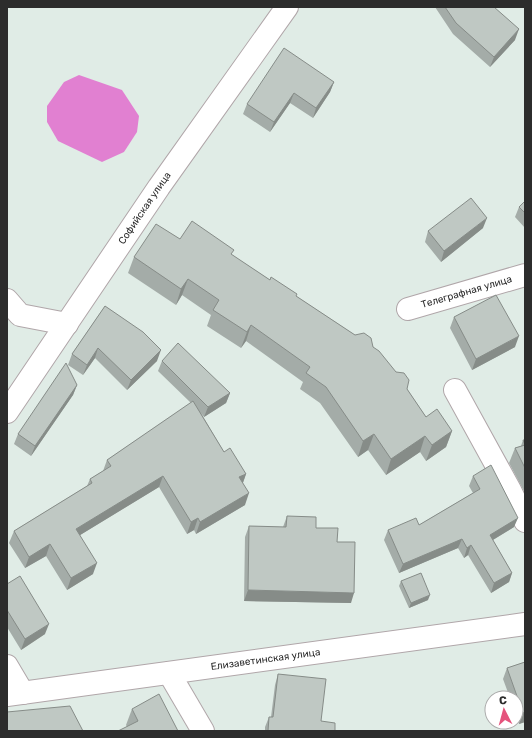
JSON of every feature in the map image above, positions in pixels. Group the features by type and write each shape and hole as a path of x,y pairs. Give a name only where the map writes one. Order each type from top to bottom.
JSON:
{"street":[{"name":"Софийская улица","path":"7,412 159,187 287,7"},
{"name":"Телеграфная улица","path":"408,309 525,275"},
{"path":"7,300 20,316 66,324"},
{"path":"455,390 510,490 525,521"},
{"name":"Елизаветинская улица","path":"15,694 525,624"},
{"path":"7,666 15,694"},
{"path":"169,673 203,731"}],"shaded area":[{"path":"79,75 122,90 139,116 137,132 124,152 102,162 58,141 47,122 47,106 64,82"}],"building":[{"path":"445,7 494,7 519,29 494,57 456,23"},
{"path":"284,48 334,82 316,108 294,93 274,122 247,104"},
{"path":"471,198 487,218 444,251 428,231"},
{"path":"525,201 525,213 519,207"},
{"path":"192,221 234,250 231,254 270,280 271,277 297,294 296,296 355,335 364,333 371,338 373,347 379,351 396,372 404,373 409,380 407,389 426,417 437,409 452,431 432,445 425,436 391,459 374,434 363,441 326,387 306,373 310,367 251,325 247,332 213,310 219,300 188,279 181,289 134,257 156,224 180,239"},
{"path":"496,295 519,336 476,359 454,317"},
{"path":"105,306 143,332 161,350 131,380 98,348 87,365 72,354"},
{"path":"178,343 230,393 208,407 162,361"},
{"path":"66,363 77,385 35,446 18,434"},
{"path":"193,401 224,452 230,448 246,474 239,477 249,493 200,522 198,518 191,522 163,476 76,529 97,563 71,578 50,544 29,557 14,531 92,483 90,479 111,466 107,460"},
{"path":"525,445 525,468 515,448"},
{"path":"491,465 518,518 490,535 512,573 494,583 471,545 467,548 462,539 403,564 388,530 416,518 419,525 480,489 473,476"},
{"path":"287,516 316,517 316,528 338,528 337,542 355,542 354,593 248,590 249,526 286,527"},
{"path":"421,573 430,595 411,603 401,581"},
{"path":"20,576 49,624 25,639 7,610 7,584"},
{"path":"525,662 524,712 524,690 515,690 507,668"},
{"path":"278,674 326,679 321,721 335,723 335,731 268,731 269,717 273,717"},
{"path":"159,694 178,731 118,731 138,721 132,709"},
{"path":"70,706 83,731 7,731 7,712"}]}
